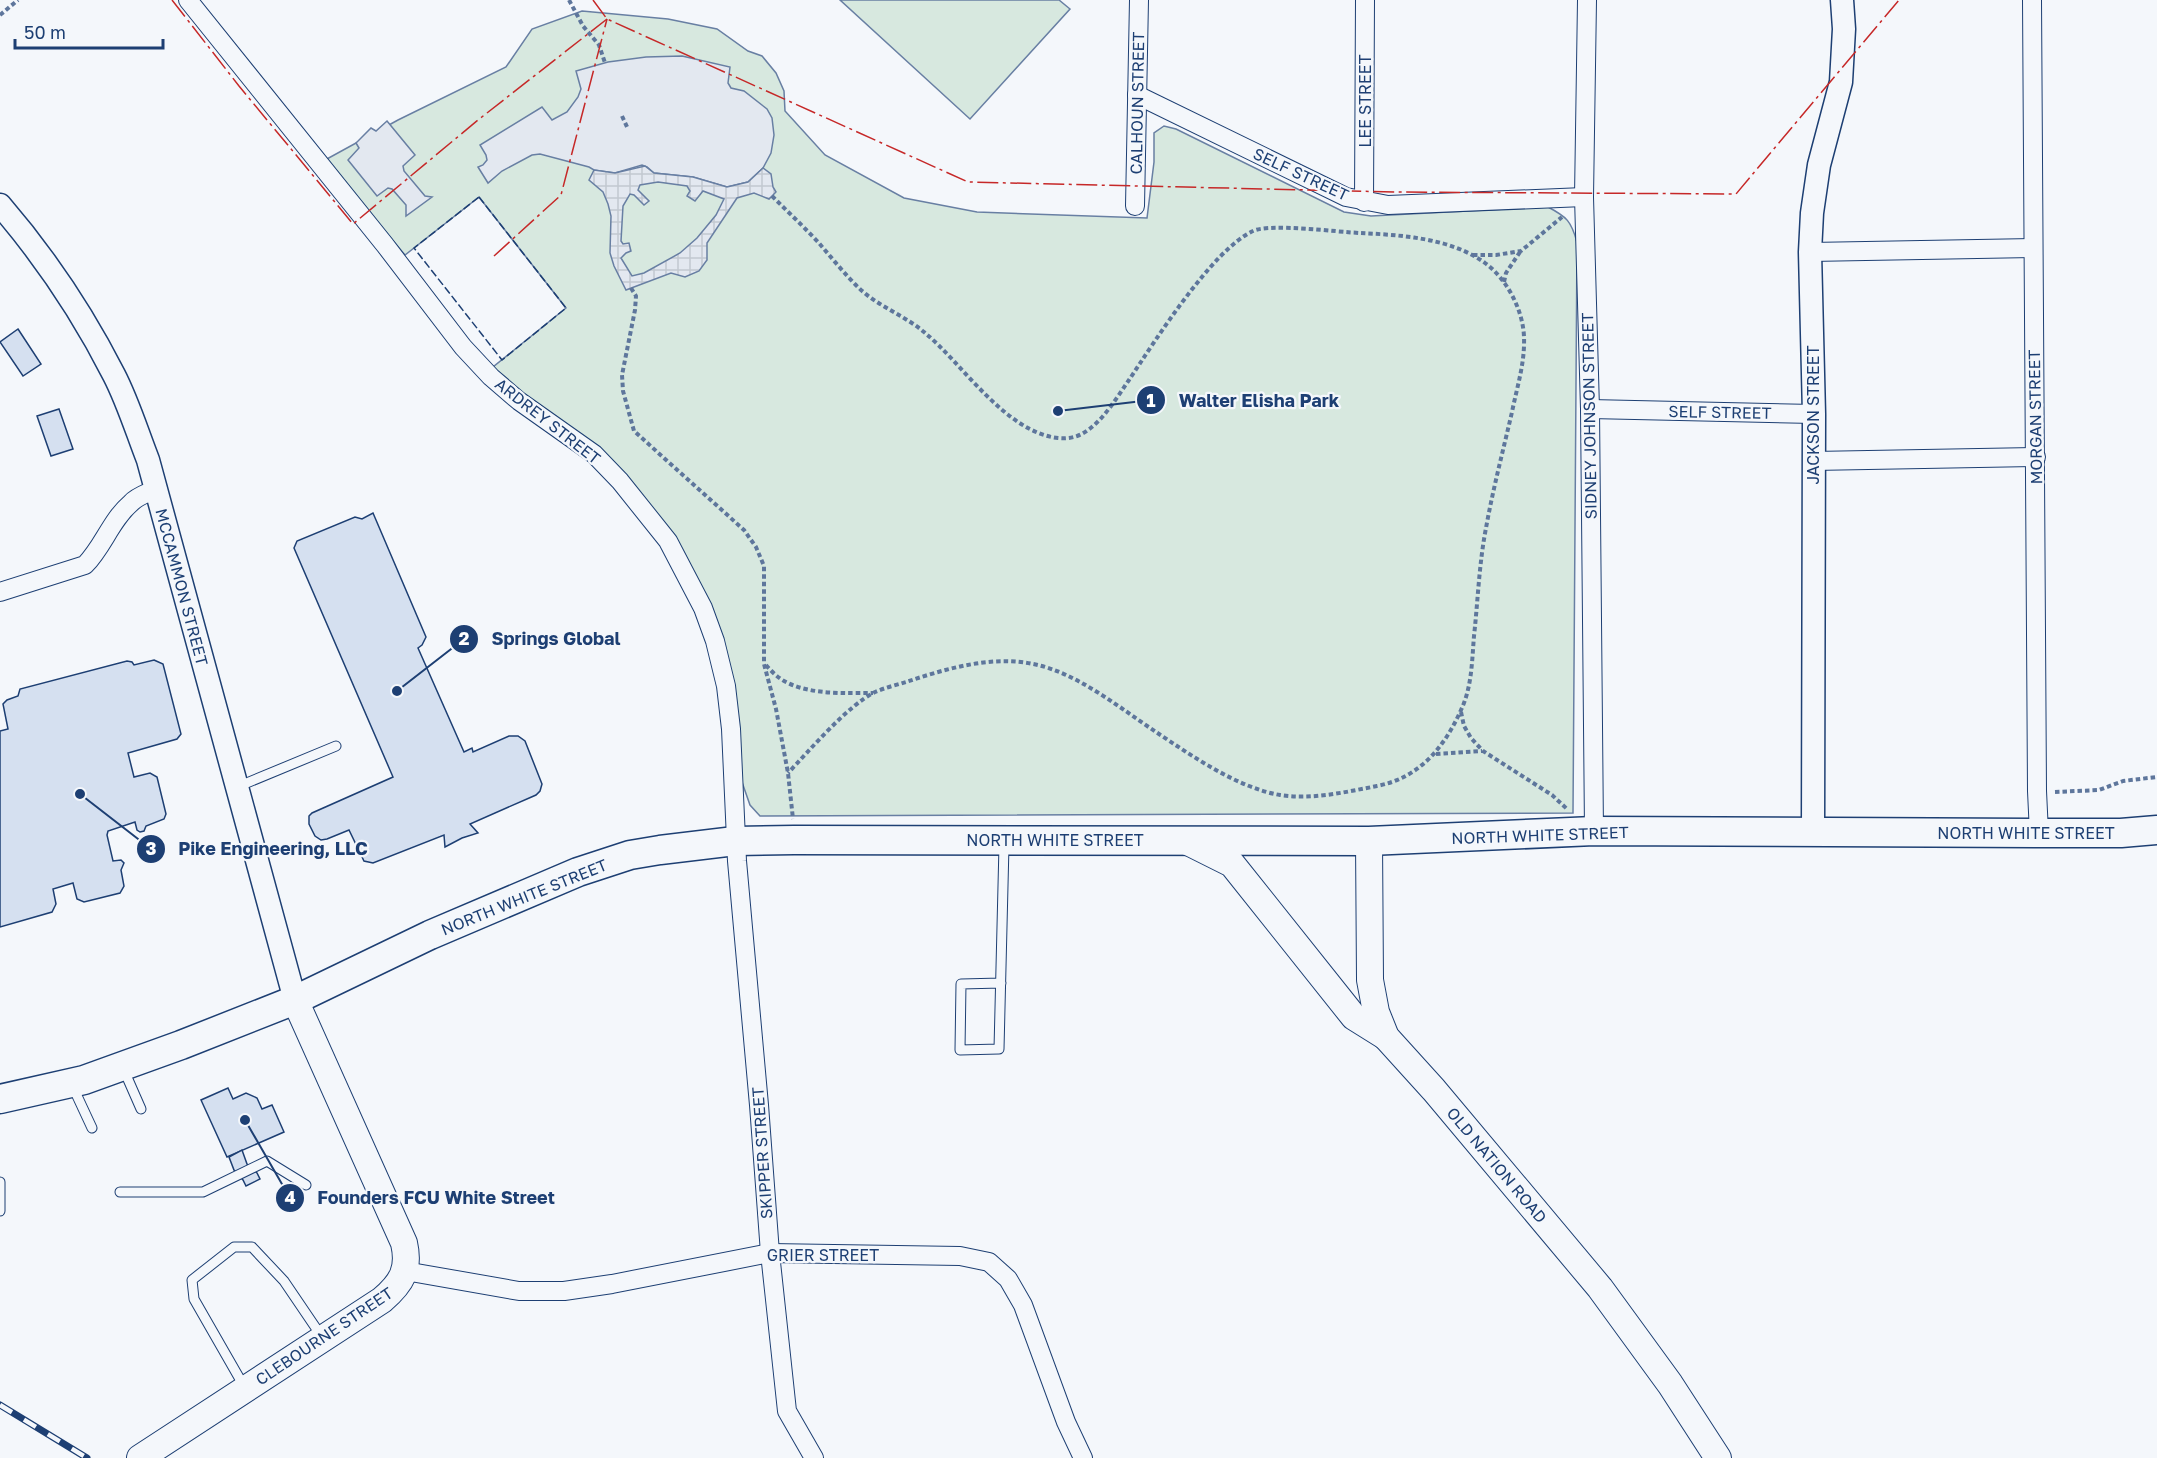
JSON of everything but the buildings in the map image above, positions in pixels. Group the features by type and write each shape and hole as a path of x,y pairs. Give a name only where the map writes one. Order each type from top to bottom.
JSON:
{"main road":[{"name":"NORTH WHITE STREET","path":"0,1098 71,1083 295,1000 430,935 578,872 630,855 735,841 1004,839 1370,841 1584,823 1813,833 2121,833 2157,830"},
{"path":"1184,840 1232,864 1354,1017 1386,1037"},
{"name":"OLD NATION ROAD","path":"1370,841 1370,980 1376,1012 1386,1037 1434,1090 1600,1288 1670,1384 1718,1458"},
{"name":"CLEBOURNE STREET","path":"149,1452 382,1300 396,1288 405,1271 408,1258 404,1243 295,1000"}],"street":[{"name":"ARDREY STREET","path":"188,0 385,245 470,355 519,401 594,454 620,481 668,541 703,608 715,641 726,686 731,729 735,841"},
{"name":"CALHOUN STREET","path":"1135,206 1139,0"},
{"name":"LEE STREET","path":"1364,202 1365,0"},
{"name":"SIDNEY JOHNSON STREET","path":"1584,823 1590,409 1584,197 1587,0"},
{"name":"JACKSON STREET","path":"1813,833 1814,414 1810,252 1812,213 1819,165 1841,82 1844,29 1842,0"},
{"name":"MORGAN STREET","path":"2032,0 2039,833"},
{"name":"SELF STREET","path":"1137,95 1346,197 1364,202 1388,205 1584,197"},
{"name":"MCCAMMON STREET","path":"0,205 20,227 67,293 115,377 148,460 295,1000"},
{"path":"1810,252 2033,248"},
{"name":"SELF STREET","path":"1590,409 1814,414"},
{"path":"1814,461 2036,457"},
{"path":"0,592 85,565 131,502 156,489"},
{"name":"SKIPPER STREET","path":"735,841 770,1253 787,1411 814,1458"},
{"name":"GRIER STREET","path":"405,1271 519,1291 564,1291 612,1284 770,1253 960,1256 989,1262 1008,1279 1023,1305 1066,1422 1083,1458"}],"lane":[{"path":"237,787 336,746"},
{"path":"1000,983 961,984 960,1050 999,1049 1004,839"},
{"path":"122,1066 141,1109"},
{"path":"71,1083 92,1128"},
{"path":"120,1191 203,1192 267,1161 306,1185"},
{"path":"0,1182 0,1211"},
{"path":"245,1389 194,1299 192,1280 234,1247 252,1247 284,1281 323,1339"}],"path":[{"path":"0,15 18,0"},
{"path":"569,0 583,26 599,45 605,63"},
{"path":"622,116 628,129"},
{"path":"764,664 788,683 806,689 874,693 945,669 1014,662 1036,664 1062,674 1100,695 1177,746 1249,787 1279,795 1302,797 1353,791 1391,783 1414,772 1436,754 1461,711 1467,695 1480,562 1523,362 1524,331 1516,305 1504,282 1488,265 1473,255 1453,247 1397,235 1260,228 1236,242 1213,265 1173,316 1096,424 1082,435 1065,439 1050,437 1012,418 924,332 858,287 772,195"},
{"path":"1504,282 1506,273 1521,251 1584,197"},
{"path":"1473,255 1497,255 1521,251"},
{"path":"631,288 636,296 635,310 622,375 623,391 634,431 744,530 756,547 764,566 764,664 776,709 788,773 793,819"},
{"path":"788,773 831,728 874,693"},
{"path":"1461,711 1464,726 1483,751 1552,795 1584,823"},
{"path":"1436,754 1483,751"},
{"path":"2048,792 2099,790 2123,781 2157,777"}],"shaded area":[{"path":"840,0 1059,0 1070,9 970,119"},
{"path":"582,11 668,19 717,29 748,51 762,56 776,73 784,91 785,111 825,155 904,198 977,212 1147,218 1154,162 1154,133 1164,126 1176,129 1344,212 1371,216 1548,207 1564,217 1573,229 1577,242 1573,813 760,816 750,805 736,765 719,639 620,475 488,371 566,308 479,197 405,255 325,160 398,120 506,67 532,29"},
{"path":"682,56 730,67 728,83 731,88 744,91 767,109 772,118 774,135 771,153 763,168 748,182 727,187 693,177 654,173 642,165 615,173 594,170 540,154 532,155 502,171 488,183 478,167 487,160 480,145 542,107 552,120 567,112 581,89 576,71 608,62 646,57"},
{"path":"387,121 415,155 403,166 404,171 425,196 432,197 406,216 406,205 392,189 388,188 377,196 348,160 359,148 356,143 371,128 376,131"},
{"path":"645,166 654,173 693,177 727,187 748,182 763,168 771,174 776,192 769,199 754,193 737,198 707,243 707,260 699,271 685,277 671,273 626,290 610,253 611,216 608,204 603,192 589,180 594,170 615,173","holes":["658,182 687,186 690,191 687,196 695,201 703,191 724,199 716,215 697,238 680,253 644,273 632,276 621,258 631,251 629,243 623,244 621,241 623,206 630,194 644,205 649,201 638,190 640,185"]}],"railway":[{"path":"0,1405 87,1458"}],"fence":[{"path":"479,197 566,308 502,360 414,248 479,197"}],"power":[{"path":"172,0 239,86 353,224 478,120 607,19"},
{"path":"593,0 607,19 968,182 1395,192 1736,194 1899,0"},
{"path":"494,256 561,195 607,19"}],"place":[{"name":"Walter Elisha Park","path":"1058,411"},
{"name":"Springs Global","path":"397,691"},
{"name":"Pike Engineering, LLC","path":"80,794"},
{"name":"Founders FCU White Street","path":"245,1120"}]}
